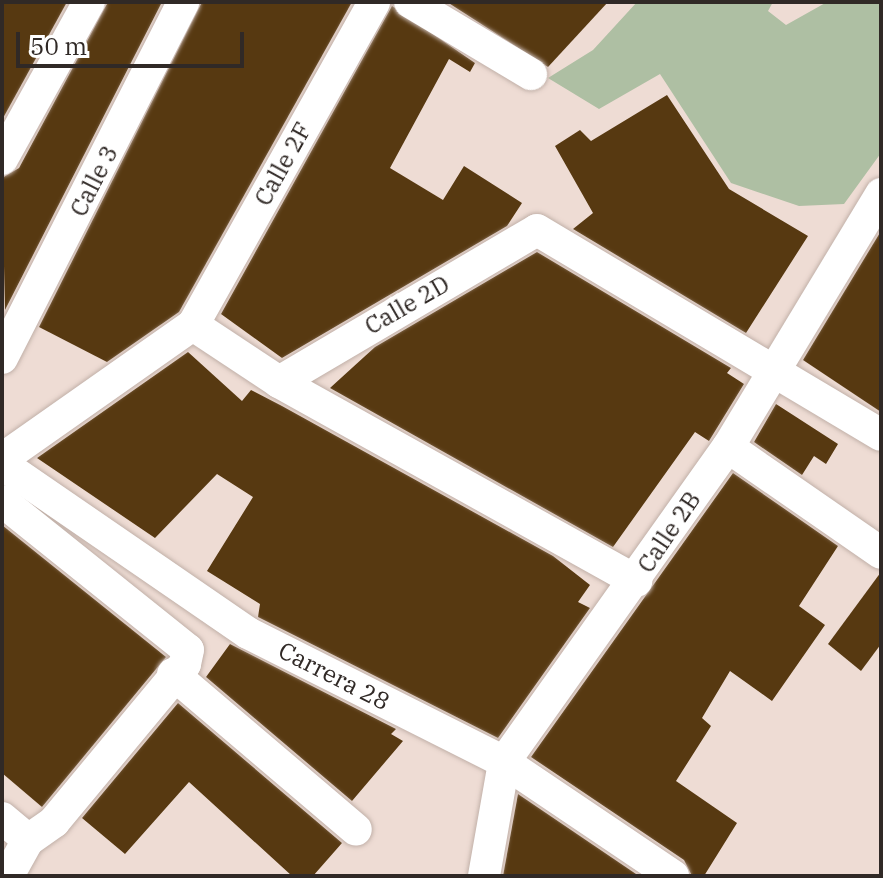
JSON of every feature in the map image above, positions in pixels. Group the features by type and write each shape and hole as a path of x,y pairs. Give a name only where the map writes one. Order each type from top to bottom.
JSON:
{"street":[{"path":"2,159 89,2"},
{"name":"Calle 3","path":"2,358 183,2"},
{"name":"Calle 2F","path":"193,325 374,2"},
{"path":"410,2 531,74"},
{"name":"Calle 2B","path":"484,876 504,762 636,581 728,447 880,198"},
{"name":"Calle 2D","path":"279,382 537,230 776,366"},
{"path":"2,461 193,325 279,382 636,581"},
{"path":"776,366 881,435"},
{"path":"728,447 881,553"},
{"name":"Carrera 28","path":"2,461 248,633 504,762 673,876"},
{"path":"2,501 356,830"},
{"path":"8,876 28,840 54,822 180,665"},
{"path":"2,818 28,840"}],"green space":[{"path":"637,2 773,2 768,11 786,25 827,2 881,2 881,153 844,204 799,206 731,183 660,74 599,109 548,78 593,50"}],"building":[{"path":"2,2 67,2 2,120"},
{"path":"108,2 162,2 5,310 2,178 19,168"},
{"path":"202,2 352,2 179,312 107,362 39,327"},
{"path":"447,2 608,2 548,67"},
{"path":"392,6 475,63 470,72 449,59 390,168 443,200 464,166 522,203 507,226 282,358 221,314"},
{"path":"667,95 729,189 808,236 746,333 573,229 593,213 555,146 580,130 591,141"},
{"path":"881,231 881,412 803,360"},
{"path":"537,252 731,368 727,373 744,384 709,441 695,432 613,547 330,388 375,347"},
{"path":"188,352 242,401 251,390 282,406 553,556 590,585 578,602 590,608 498,738 258,617 260,604 207,571 253,497 217,474 155,538 37,458"},
{"path":"776,404 838,444 826,464 814,456 802,475 754,442"},
{"path":"733,473 838,546 799,606 825,625 772,701 730,671 702,718 711,726 676,781 737,823 704,876 692,876 684,860 531,757"},
{"path":"2,525 166,657 42,807 2,773"},
{"path":"881,572 881,644 861,671 828,644"},
{"path":"230,644 396,729 391,734 403,741 352,801 206,677"},
{"path":"178,703 342,843 313,876 292,876 189,782 125,854 82,818"},
{"path":"518,794 639,876 503,876"}]}
